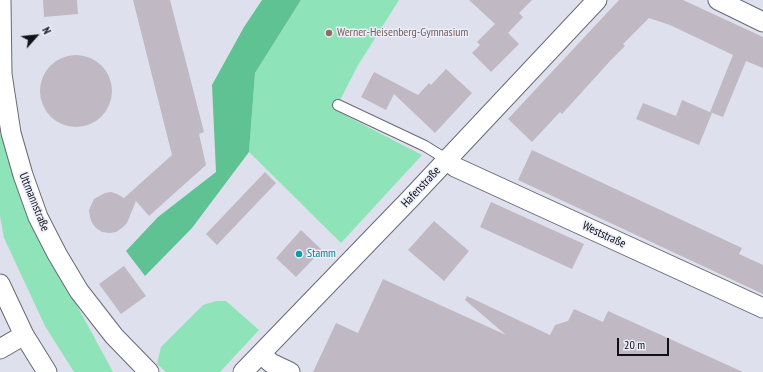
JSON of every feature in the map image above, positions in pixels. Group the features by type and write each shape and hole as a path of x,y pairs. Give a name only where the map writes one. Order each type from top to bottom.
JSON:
{"street":[{"name":"Uttmannstraße","path":"0,0 2,74 11,133 23,175 38,217 57,254 79,291 114,336 149,372"},
{"name":"Hafenstraße","path":"243,372 410,199 597,0"},
{"path":"718,0 763,22"},
{"name":"Weststraße","path":"446,159 455,167 763,308"},
{"path":"0,284 24,335 47,372"},
{"path":"0,349 24,335"},
{"path":"261,354 271,363 290,372"}],"lane":[{"path":"338,105 425,146 446,159"}],"green space":[{"path":"262,0 301,0 255,73 249,152 192,228 145,276 126,251 158,217 216,172 212,85 244,27"},
{"path":"301,0 399,0 357,67 335,110 422,155 341,243 249,152 255,73"},
{"path":"0,111 68,289 113,372 74,372 45,326 4,238 0,216"},
{"path":"216,301 226,301 259,330 220,372 166,372 157,364 161,347 203,305"}],"building":[{"path":"43,0 77,0 78,14 44,17"},
{"path":"133,0 170,0 204,132 199,134 206,165 149,216 136,201 127,223 116,232 109,233 102,232 92,223 89,210 94,199 105,193 111,192 124,198 172,155"},
{"path":"469,0 532,0 519,13 523,17 508,33 519,44 491,72 472,53 480,45 477,42 495,24"},
{"path":"619,0 683,0 763,37 763,68 746,61 723,117 710,112 733,55 670,25 649,18 623,44 625,46 562,114 560,112 532,142 508,119"},
{"path":"76,55 96,61 106,71 112,91 106,111 96,121 76,127 56,121 46,111 40,91 46,71 56,61"},
{"path":"446,69 472,93 435,133 394,94 386,110 361,97 374,72 418,95 429,83 431,85"},
{"path":"682,100 712,113 699,145 636,119 643,103 676,116"},
{"path":"532,150 742,248 739,254 763,265 763,294 518,180"},
{"path":"265,172 276,183 217,245 206,234"},
{"path":"491,202 584,244 572,269 480,227"},
{"path":"434,221 469,251 444,281 408,250"},
{"name":"Stamm","path":"301,230 322,250 296,277 276,258"},
{"path":"124,266 146,296 121,314 99,284"},
{"path":"383,279 506,335 465,300 467,296 550,335 555,325 568,321 574,309 603,322 608,311 743,372 313,372 336,323 358,333"}],"place":[{"name":"Werner-Heisenberg-Gymnasium","path":"329,33"},
{"name":"Stamm","path":"299,254"}]}
